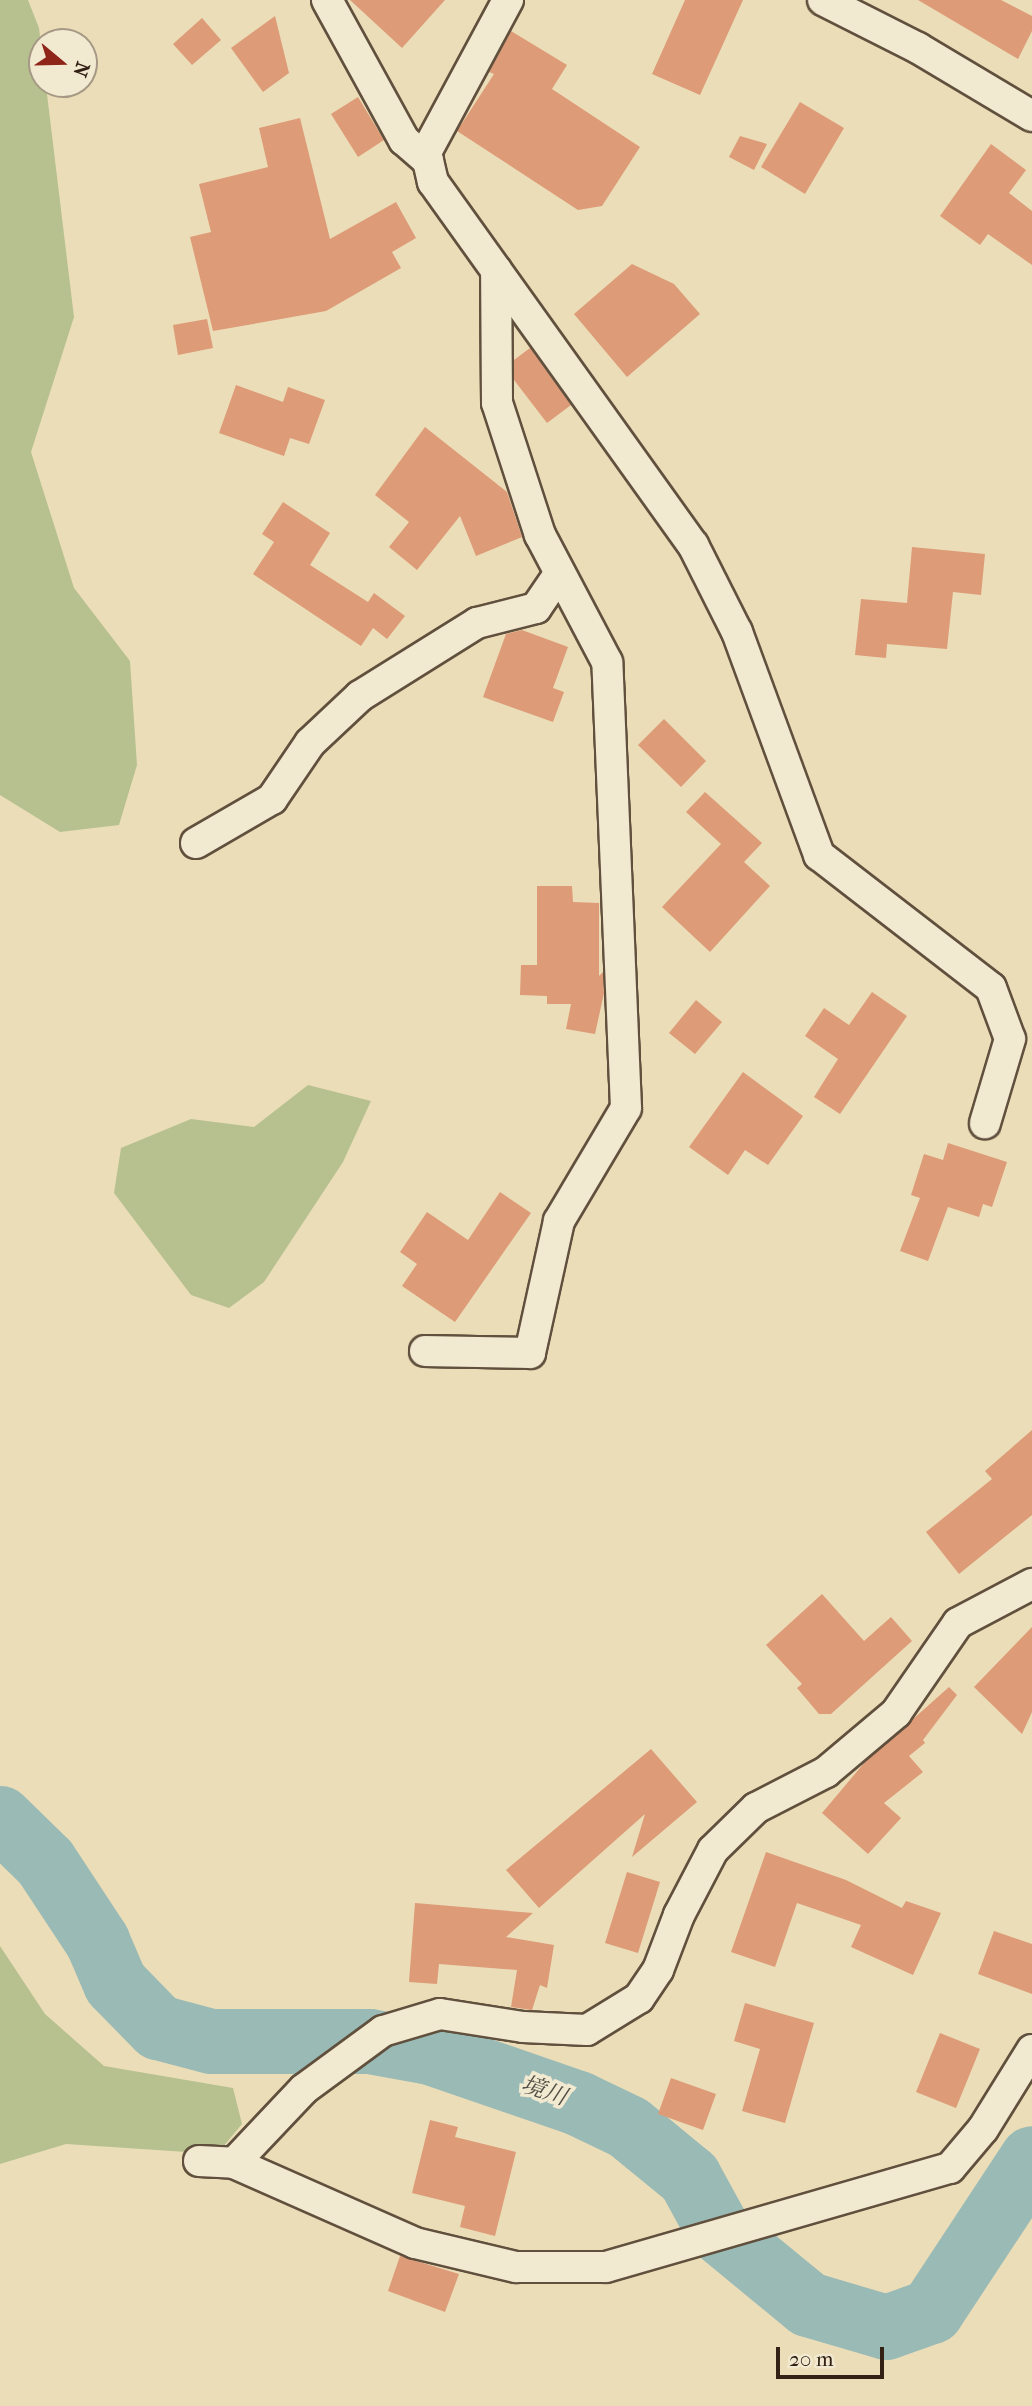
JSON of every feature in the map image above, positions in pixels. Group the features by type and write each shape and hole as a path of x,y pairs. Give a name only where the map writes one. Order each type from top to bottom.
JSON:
{"street":[{"path":"327,0 404,140 428,161"},
{"path":"508,0 426,152 433,182 693,545 737,632 820,855 991,988 1010,1039 985,1123"},
{"path":"823,0 918,48 1032,116"},
{"path":"425,1351 530,1353 559,1222 626,1108 607,662 540,535 497,402 496,270"},
{"path":"196,843 272,799 310,743 360,696 477,623 536,608 560,573"},
{"path":"234,2163 304,2089 383,2031 440,2014 523,2027 587,2030 639,1997 658,1970 679,1915 713,1850 756,1808 826,1772 896,1713 958,1623 1032,1584"},
{"path":"199,2161 234,2163 415,2243 516,2267 606,2267 950,2168 983,2129 1032,2050"}],"green space":[{"path":"0,0 28,0 39,28 28,28 28,98 47,98 74,317 31,452 74,588 130,661 137,765 119,825 60,832 0,795"},
{"path":"308,1085 371,1101 343,1162 264,1282 229,1308 191,1295 114,1193 121,1148 191,1119 254,1127"},
{"path":"0,1946 45,2014 104,2066 233,2088 242,2124 217,2154 66,2144 0,2164"}],"building":[{"path":"350,0 445,0 402,48"},
{"path":"685,0 743,0 700,95 652,74"},
{"path":"918,0 1001,0 1032,16 1032,31 1018,59"},
{"path":"275,16 289,73 263,92 231,48"},
{"path":"202,18 221,40 192,65 173,44"},
{"path":"511,31 567,65 552,89 640,147 602,206 578,210 457,131 494,74 489,72"},
{"path":"358,97 384,140 358,157 331,114"},
{"path":"800,102 844,128 805,194 761,167"},
{"path":"300,118 330,239 396,202 416,238 392,252 401,268 326,311 213,331 190,237 211,232 199,184 268,167 259,128"},
{"path":"740,136 767,144 754,170 729,157"},
{"path":"991,144 1026,170 1009,193 1032,211 1032,265 988,234 980,245 940,216"},
{"path":"632,264 674,284 700,314 627,377 574,314"},
{"path":"207,319 213,348 178,355 173,325"},
{"path":"530,348 571,405 547,423 514,380 514,360"},
{"path":"236,385 283,402 288,387 325,400 309,444 290,438 284,456 219,433"},
{"path":"425,427 507,492 522,537 476,556 460,516 417,570 389,547 409,522 375,495"},
{"path":"283,502 330,533 310,565 368,602 374,593 405,616 387,639 373,628 361,646 253,574 274,542 262,534"},
{"path":"912,547 985,554 981,595 953,592 947,649 887,644 886,658 855,655 861,599 907,603"},
{"path":"522,630 568,647 553,688 564,692 553,722 483,697 506,634"},
{"path":"664,719 706,761 681,787 638,745"},
{"path":"705,792 762,843 744,862 770,886 710,952 662,907 721,844 686,812"},
{"path":"537,886 572,886 573,902 599,903 599,976 603,972 604,993 595,1034 566,1029 571,1004 547,1004 547,996 520,995 521,965 537,965"},
{"path":"872,992 907,1016 840,1114 814,1097 838,1059 805,1036 824,1008 849,1025"},
{"path":"696,1000 722,1022 695,1054 669,1033"},
{"path":"743,1072 803,1116 768,1165 745,1150 728,1175 689,1147"},
{"path":"948,1143 1007,1162 992,1207 983,1204 979,1217 948,1207 928,1261 900,1251 920,1198 911,1195 924,1154 943,1160"},
{"path":"500,1192 531,1213 455,1322 402,1286 417,1264 400,1252 427,1212 468,1240"},
{"path":"1032,1430 1032,1515 959,1574 926,1532 992,1479 985,1471"},
{"path":"822,1594 864,1641 891,1617 912,1641 831,1714 819,1714 797,1688 802,1684 766,1645"},
{"path":"1032,1627 1032,1712 1022,1734 974,1687"},
{"path":"949,1687 957,1695 923,1740 925,1743 909,1756 923,1772 884,1803 901,1818 868,1854 822,1813 865,1762"},
{"path":"651,1749 697,1802 632,1857 645,1814 539,1908 506,1870"},
{"path":"766,1852 846,1880 902,1908 906,1901 941,1913 913,1975 851,1947 861,1925 797,1903 775,1967 731,1952"},
{"path":"627,1872 660,1882 638,1953 605,1943"},
{"path":"415,1903 533,1913 506,1937 554,1945 547,1988 540,1985 532,2010 511,2007 517,1970 439,1964 437,1984 409,1982"},
{"path":"994,1931 1032,1944 1032,1994 978,1974"},
{"path":"745,2003 814,2023 785,2123 742,2111 760,2049 734,2041"},
{"path":"940,2033 980,2049 956,2108 916,2092"},
{"path":"671,2078 716,2094 703,2130 658,2114"},
{"path":"430,2120 458,2127 455,2137 516,2152 495,2236 460,2227 465,2206 412,2193"},
{"path":"400,2256 459,2274 445,2312 388,2291"}],"waterway":[{"name":"境川","path":"0,1818 45,1862 97,1941 115,1983 158,2027 211,2041 369,2041 430,2052 578,2103 628,2127 689,2177 718,2230 808,2304 886,2327 931,2311 1032,2158"}]}
